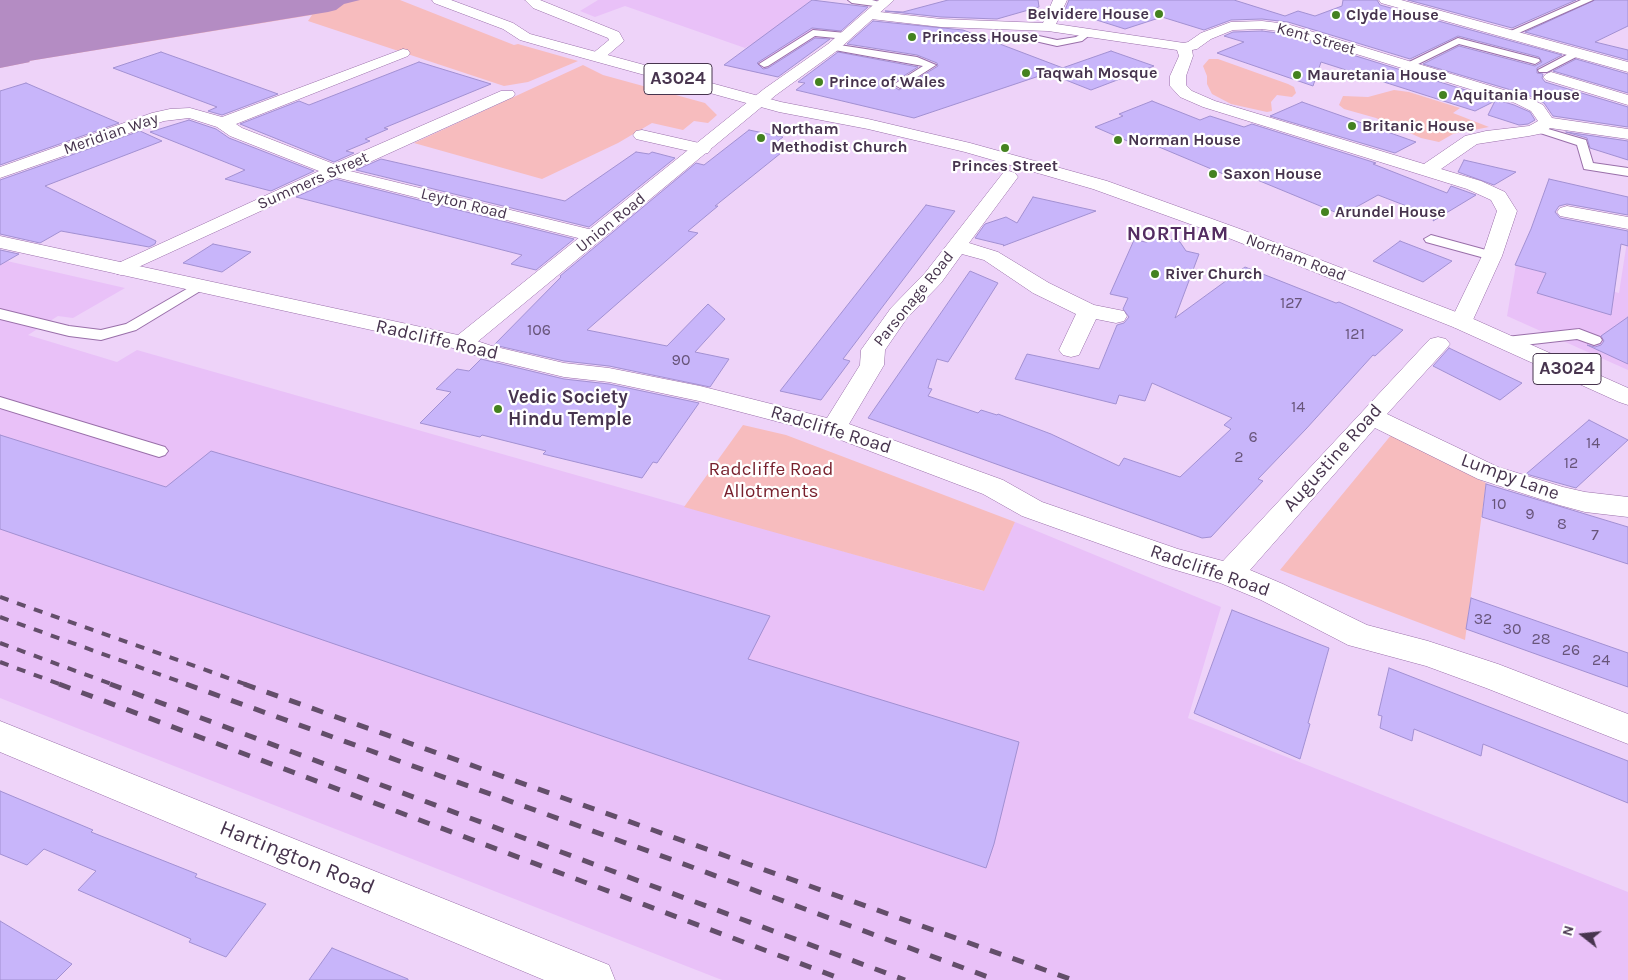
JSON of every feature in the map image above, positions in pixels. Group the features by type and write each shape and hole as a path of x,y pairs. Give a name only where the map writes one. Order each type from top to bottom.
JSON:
{"street":[{"name":"A3024","path":"439,0 508,26 525,37 603,53"},
{"path":"532,0 538,5 614,35 617,41 603,53"},
{"path":"1048,27 1060,0"},
{"path":"1397,1 1628,67"},
{"path":"764,97 833,47 884,2"},
{"path":"871,15 934,23 1048,27 1184,47 1186,56 1178,76 1178,86 1186,94 1209,104 1488,190 1503,202 1507,211 1492,256 1461,322"},
{"name":"Kent Street","path":"1184,47 1192,46 1206,36 1231,26 1262,24 1287,28 1521,100 1537,108 1543,125"},
{"path":"223,123 403,53"},
{"name":"Northam Road","path":"603,53 764,97 809,114 868,124 986,152 1100,185 1233,233 1461,322 1628,397"},
{"path":"1547,74 1628,100"},
{"name":"Summers Street","path":"122,269 506,94"},
{"name":"Union Road","path":"462,343 764,97"},
{"name":"Meridian Way","path":"0,173 170,114 190,113 223,123 236,132 334,171"},
{"path":"1426,171 1471,140 1543,125 1628,134"},
{"path":"642,134 702,149"},
{"name":"Leyton Road","path":"334,171 594,236"},
{"name":"Parsonage Road","path":"834,428 872,365 873,350 899,313 933,278 1009,177"},
{"path":"1567,212 1628,223"},
{"name":"Radcliffe Road","path":"0,242 198,287 462,343 485,351 564,370 618,377 700,394 834,428 993,487 1032,509 1172,558 1229,574 1272,592 1359,636 1428,654 1498,678 1628,729"},
{"path":"956,246 991,256 1041,288 1088,310 1116,316"},
{"path":"1071,350 1088,310"},
{"name":"Augustine Road","path":"1229,574 1438,344"},
{"name":"Lumpy Lane","path":"1371,416 1488,473 1559,496 1585,502 1628,507"},
{"name":"Hartington Road","path":"0,736 594,980"}],"lane":[{"path":"852,0 884,2"},
{"path":"1508,34 1589,0"},
{"path":"764,64 813,33 846,36"},
{"path":"1025,36 1057,43 1080,39 1086,34"},
{"path":"1408,65 1458,41 1535,61"},
{"path":"833,47 917,60 931,65 900,85"},
{"path":"1547,74 1576,53"},
{"path":"1543,125 1582,143 1588,166 1628,172"},
{"path":"1431,239 1492,256"},
{"path":"0,314 69,332 101,335 131,327 198,287"},
{"path":"1506,342 1579,334 1594,340"},
{"path":"0,402 159,451"}],"shaded area":[{"path":"0,0 360,0 344,4 336,10 328,12 29,61 0,68"},
{"path":"598,0 812,0 795,13 848,21 810,51 768,75 727,66 767,47 752,44 745,48 625,6 595,17 580,11"},
{"path":"1628,235 1628,370 1507,316 1516,265 1619,293"},
{"path":"7,261 125,288 73,318 58,316 28,335 117,362 137,350 983,591 1015,522 1221,607 1188,718 1628,892 1628,980 722,980 0,698 0,265"}],"green space":[{"path":"259,0 400,0 514,45 518,44 578,61 528,82 504,86 308,21 312,15 29,61 0,68 0,52"},
{"path":"1209,59 1218,59 1288,84 1294,87 1296,93 1292,97 1277,95 1271,102 1272,111 1267,112 1231,104 1212,94 1207,84 1207,76 1203,66"},
{"path":"583,65 603,75 705,103 717,115 708,123 694,121 683,130 652,123 618,143 542,179 414,143"},
{"path":"1394,90 1409,92 1460,108 1453,113 1489,127 1453,134 1439,142 1421,138 1376,118 1344,109 1339,105 1343,96 1368,97"},
{"name":"Radcliffe Road Allotments","path":"743,425 786,435 1015,522 984,591 684,507"},
{"path":"1392,434 1486,483 1465,640 1280,570"}],"building":[{"path":"812,0 868,7 841,31 812,28 757,63 763,69 768,68 815,38 830,39 778,77 724,65"},
{"path":"948,0 1038,0 1039,7 997,19 941,17 885,11 903,12"},
{"path":"1069,0 1234,0 1285,16 1298,11 1315,16 1342,6 1343,0 1377,0 1380,5 1562,55 1537,68 1537,73 1543,74 1542,78 1545,82 1628,107 1628,127 1553,116 1544,103 1528,95 1423,64 1459,46 1535,66 1542,62 1539,57 1458,36 1410,59 1288,22 1262,19 1231,20 1204,30 1162,17 1125,29 1065,10"},
{"path":"1408,0 1576,0 1512,28"},
{"path":"1595,0 1628,0 1628,26 1595,42 1628,50 1628,60 1525,32"},
{"path":"873,21 963,30 1063,68 914,118 796,90 805,83 798,82 838,52 918,67 894,82 893,86 899,90 938,66 937,63 917,55 847,44"},
{"path":"1262,31 1285,34 1514,105 1530,112 1535,120 1528,124 1519,125 1488,115 1495,101 1475,111 1321,62 1313,86 1217,53 1244,42 1224,36 1233,32"},
{"path":"1111,51 1154,66 1091,90 1048,73"},
{"path":"161,52 278,94 222,115 208,111 217,107 113,68"},
{"path":"1576,59 1628,74 1628,93 1553,71"},
{"path":"419,62 491,84 384,128 388,129 365,139 370,141 346,151 354,153 334,162 240,124 299,101 309,105"},
{"path":"26,83 119,123 0,165 0,91"},
{"path":"1152,101 1200,120 1210,116 1244,127 1252,124 1376,163 1373,164 1447,193 1451,186 1476,195 1433,221 1435,217 1378,195 1342,215 1238,172 1228,176 1140,139 1132,143 1095,127 1123,116 1119,114"},
{"path":"1302,102 1416,142 1395,153 1270,116"},
{"path":"189,120 216,129 229,138 314,171 271,191 225,179 245,170 150,132"},
{"path":"749,130 783,137 774,144 784,146 783,148 786,149 715,206 718,206 688,231 698,233 587,330 667,346 708,304 725,319 695,352 729,359 710,387 609,366 564,361 494,345 560,276 696,163 704,165"},
{"path":"140,131 162,141 45,186 156,241 155,244 149,247 61,231 40,243 0,234 0,180"},
{"path":"1566,132 1628,141 1628,160 1590,148 1587,138"},
{"path":"636,152 649,154 652,152 675,158 589,227 356,170 381,159 565,201"},
{"path":"1464,160 1516,172 1494,185 1458,172"},
{"path":"335,179 574,239 536,270 511,264 522,255 296,197"},
{"path":"1549,179 1628,197 1628,215 1567,204 1559,206 1555,212 1560,218 1628,231 1628,246 1621,244 1611,315 1537,293 1546,273 1515,265 1531,229"},
{"path":"1033,197 1096,211 1003,246 975,238 985,224 1006,217 1017,223"},
{"path":"926,205 955,211 843,359 850,361 821,400 780,391"},
{"path":"1158,238 1180,242 1186,251 1199,254 1175,318 1245,267 1336,303 1339,302 1403,330 1375,356 1373,355 1258,479 1263,481 1211,537 1202,538 868,418 970,271 998,283 948,362 937,359 928,388 932,389 928,396 978,413 981,410 998,414 1051,434 1119,466 1124,458 1180,477 1231,429 1224,425 1232,418 1152,383 1145,401 1119,395 1116,404 1015,379 1027,354 1099,369 1117,325 1124,323 1129,317 1123,309 1128,298 1110,294 1134,240 1146,242"},
{"path":"1400,241 1452,261 1423,282 1373,261"},
{"path":"213,244 251,252 222,272 183,263"},
{"path":"0,250 19,254 0,265"},
{"path":"1628,317 1628,364 1587,345 1595,347 1601,345 1604,341 1601,336"},
{"path":"1449,348 1522,383 1500,400 1433,366"},
{"path":"481,359 564,379 609,384 699,403 657,463 653,462 642,478 543,454 546,451 482,435 480,437 420,423 451,392 436,389 457,369 469,371"},
{"path":"1589,420 1628,440 1576,488 1526,474"},
{"path":"0,435 166,487 211,451 770,616 748,659 1019,742 994,844 986,868 0,529"},
{"path":"1486,484 1628,527 1628,564 1482,517"},
{"path":"1471,598 1628,653 1628,687 1466,629"},
{"path":"1232,610 1329,648 1300,759 1194,713"},
{"path":"1389,668 1628,761 1628,803 1483,744 1481,756 1414,729 1412,741 1380,728 1382,716 1378,715"},
{"path":"0,791 93,830 91,832 197,874 195,877 266,904 226,957 189,942 191,939 78,890 96,871 44,849 27,865 0,854"},
{"path":"0,921 72,964 56,980 0,980"},
{"path":"332,948 408,979 408,980 309,980"}],"railway":[{"path":"0,597 248,685"},
{"path":"0,617 189,685"},
{"path":"0,643 114,685"},
{"path":"0,662 62,685"},
{"path":"59,684 844,980"},
{"path":"110,684 905,980"},
{"path":"186,684 673,860 996,980"},
{"path":"244,684 1073,980"}],"place":[{"name":"Belvidere House","path":"1159,14"},
{"name":"Clyde House","path":"1336,15"},
{"name":"Princess House","path":"912,37"},
{"name":"Taqwah Mosque","path":"1026,73"},
{"name":"Mauretania House","path":"1297,75"},
{"name":"Prince of Wales","path":"819,82"},
{"name":"Aquitania House","path":"1443,95"},
{"name":"Britanic House","path":"1352,126"},
{"name":"Northam Methodist Church","path":"761,138"},
{"name":"Norman House","path":"1118,140"},
{"name":"Princes Street","path":"1005,148"},
{"name":"Saxon House","path":"1213,174"},
{"name":"Arundel House","path":"1325,212"},
{"name":"River Church","path":"1155,274"},
{"name":"Vedic Society Hindu Temple","path":"498,409"}],"district":[{"name":"NORTHAM","path":"1178,234"}]}
